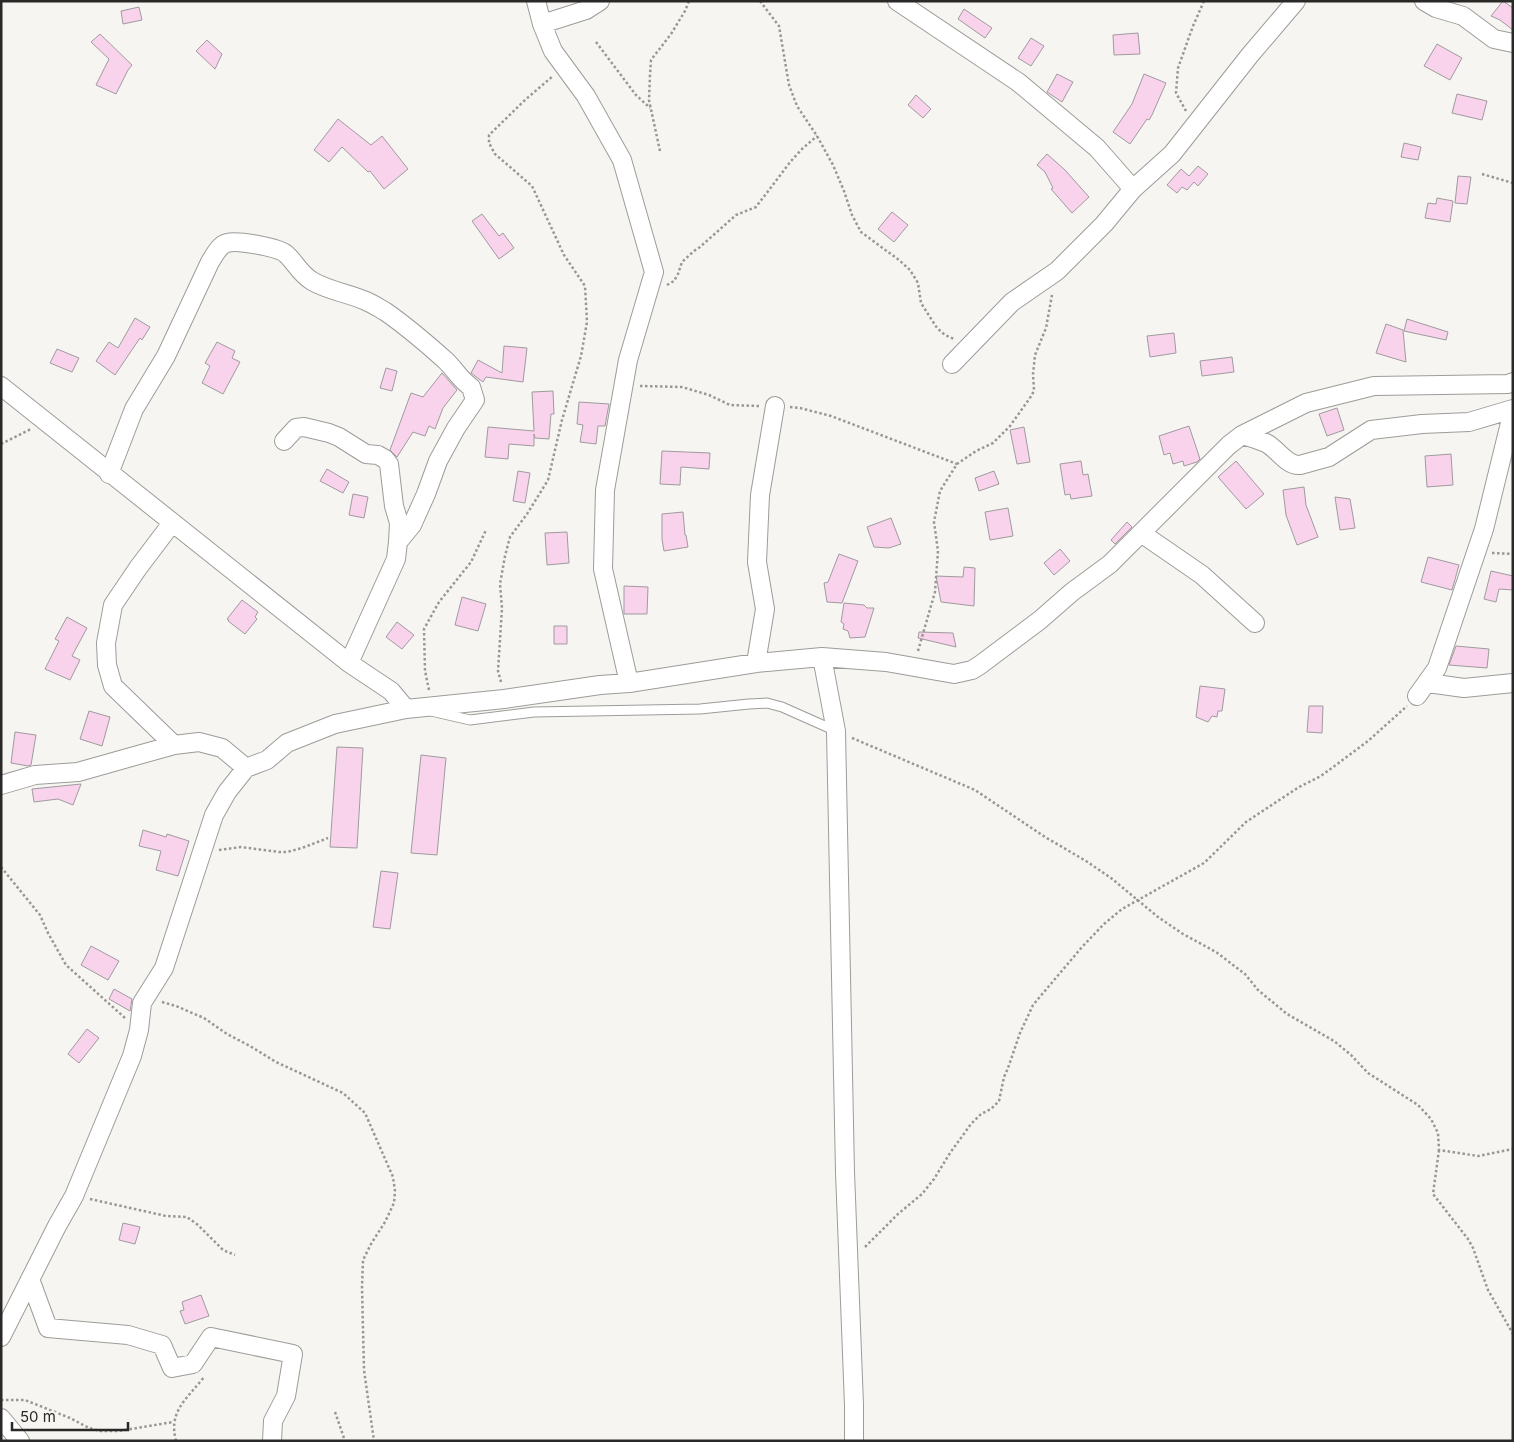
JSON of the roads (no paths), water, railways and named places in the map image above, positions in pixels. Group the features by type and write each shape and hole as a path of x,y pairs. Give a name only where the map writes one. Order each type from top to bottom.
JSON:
{"street":[{"path":"536,1 542,24 553,51 586,96 622,160 654,272 628,360 604,490 603,569 629,683"},
{"path":"542,24 586,10 600,1"},
{"path":"897,1 1018,82 1097,148 1133,188"},
{"path":"952,364 1012,302 1057,271 1104,224 1133,188 1172,154 1250,55 1296,1"},
{"path":"1424,1 1436,8 1463,16 1494,39 1513,43"},
{"path":"109,474 134,409 166,356 216,252 226,243 241,242 272,247 286,254 302,274 312,281 323,287 367,301 386,313 447,362 464,383 471,387 475,400 456,428 438,461 412,525 398,542"},
{"path":"1,386 109,474 349,663 418,707"},
{"path":"1,1336 74,1196 132,1056 139,1030 142,1003 164,968 214,815 246,768 267,760 287,743 335,724 418,707 504,699 600,685 629,683 756,663 822,657 886,662 954,674 972,670 1040,620 1072,592 1110,564 1229,445 1242,435 1306,403 1374,386 1511,386"},
{"path":"756,663 765,609 757,562 760,496 775,406"},
{"path":"1242,435 1268,444 1296,466 1329,457 1371,430 1422,424 1469,422 1513,410 1484,529 1437,668 1423,689 1464,688 1513,683"},
{"path":"284,441 296,428 304,427 339,437 366,454 385,459 389,464 394,506 399,523 396,560 349,663"},
{"path":"172,523 113,605 106,642 107,665 113,686 174,745"},
{"path":"1141,533 1202,575 1255,623"},
{"path":"822,657 836,731 854,1441"},
{"path":"1,785 36,775 78,772 174,745 199,742 222,748 246,768"},
{"path":"30,1279 48,1328 128,1335 162,1345 172,1368 193,1364 211,1337 293,1354 286,1396 273,1421 272,1441"},
{"path":"1,1418 20,1441"}],"lane":[{"path":"418,707 470,720 534,712 700,709 767,703 782,706 836,731"}]}
